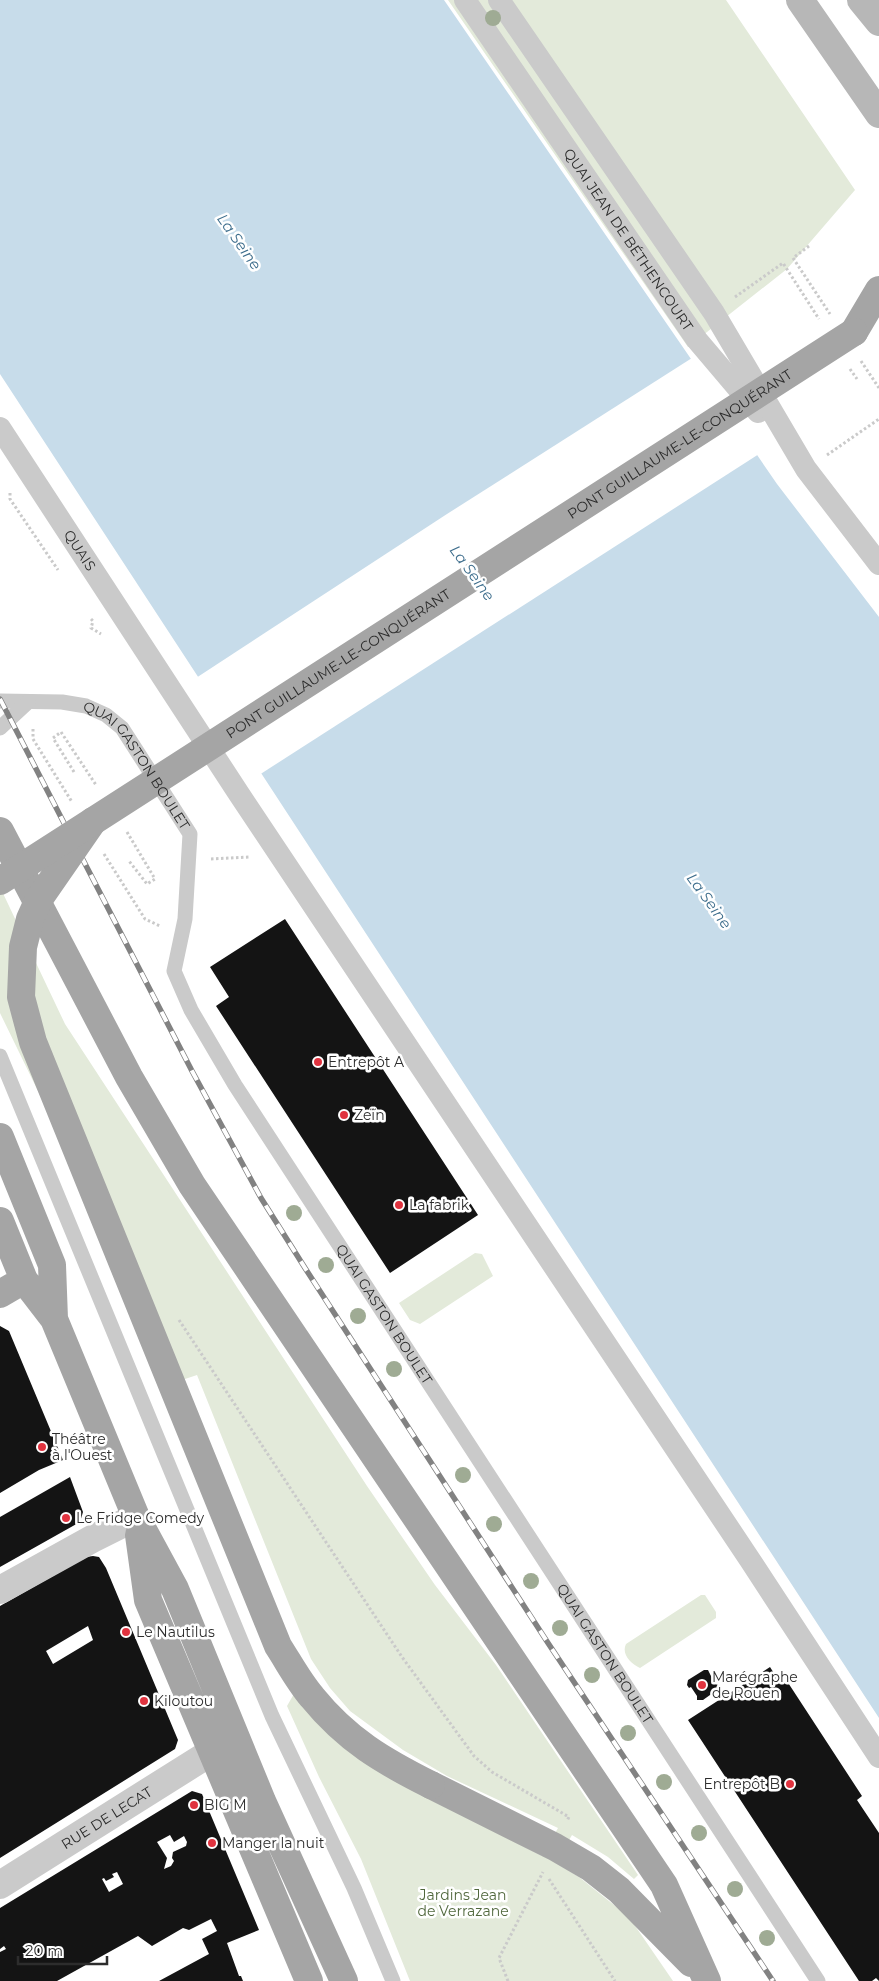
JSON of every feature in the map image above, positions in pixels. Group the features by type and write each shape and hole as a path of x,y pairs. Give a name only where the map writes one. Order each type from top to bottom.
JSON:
{"main road":[{"path":"800,0 879,114"},
{"path":"860,0 879,22"},
{"name":"PONT GUILLAUME-LE-CONQUÉRANT","path":"0,881 855,327 879,290"},
{"path":"94,821 43,892 30,919 23,948 21,996 33,1042 278,1646 311,1696 342,1730 376,1756 555,1847 591,1868 619,1890 705,1979"},
{"path":"0,831 128,1077 192,1184 664,1885 705,1979"},
{"path":"0,1137 52,1265 54,1319"},
{"path":"0,1221 24,1280 54,1319 136,1517 175,1589 262,1802 344,1981"},
{"path":"0,1294 24,1280"},
{"path":"136,1517 148,1600 308,1981"}],"street":[{"name":"QUAI JEAN DE BÉTHENCOURT","path":"465,0 697,340 806,469 879,564"},
{"name":"QUAI JEAN DE BÉTHENCOURT","path":"499,0 714,313 806,469"},
{"name":"QUAIS","path":"0,428 280,855 740,1544 879,1757"},
{"path":"0,1590 92,1538 136,1517"},
{"name":"RUE DE LECAT","path":"0,1885 213,1751"}],"lane":[{"name":"QUAI GASTON BOULET","path":"0,700 62,702 86,706 106,715 122,728 190,834 185,919 174,971 191,1010 240,1093 818,1981"},
{"path":"0,728 28,702"},
{"path":"0,1056 268,1707 354,1888 393,1981"}],"path":[{"path":"809,246 794,258 855,327"},
{"path":"714,313 783,263 823,325"},
{"path":"868,371 879,388"},
{"path":"806,469 879,418"},
{"path":"74,772 54,738 61,732 98,788"},
{"path":"125,829 155,879 147,884 129,861"},
{"path":"189,856 218,859 280,855"},
{"path":"174,1312 402,1657 474,1756 492,1772 569,1817 555,1847"},
{"path":"508,1981 499,1958 544,1870 615,1981"}],"green space":[{"path":"448,0 726,0 855,190 787,269 688,347"},
{"name":"Jardins Jean de Verrazane","path":"0,887 65,1024 367,1486 435,1585 496,1665 638,1875 634,1879 608,1857 572,1835 556,1863 579,1877 629,1917 673,1981 410,1981 361,1859 319,1777 287,1706 295,1692 465,1816 542,1856 558,1828 447,1776 403,1750 350,1711 330,1688 311,1659 197,1375 179,1381 0,1013"},
{"path":"475,1253 482,1254 493,1276 420,1324 410,1320 399,1303"},
{"path":"701,1595 705,1595 716,1612 716,1618 640,1668 630,1661 625,1651 626,1644"}],"water":[{"name":"La Seine","path":"0,0 444,0 777,484 879,617 879,1718 0,374"}],"pier":[{"path":"692,358 759,454 259,775 196,678 447,514"}],"building":[{"name":"Entrepôt A","path":"285,919 478,1215 390,1273 216,1006 229,997 210,967"},
{"path":"0,1326 9,1331 63,1460 39,1470 0,1493"},
{"path":"70,1477 83,1512 80,1522 0,1567 0,1517"},
{"path":"86,1557 99,1557 106,1568 178,1740 175,1749 0,1858 0,1606","holes":["88,1626 93,1640 53,1664 46,1651"]},
{"name":"Entrepôt B","path":"770,1667 777,1678 783,1675 862,1796 857,1800 879,1833 879,1981 876,1978 872,1981 859,1981 688,1720"},
{"name":"Marégraphe de Rouen","path":"704,1670 708,1670 715,1684 718,1685 717,1690 703,1700 697,1700 697,1696 691,1687 689,1688 687,1685 688,1680"},
{"path":"192,1791 202,1794 259,1930 227,1943 239,1976 241,1976 243,1981 159,1981 209,1954 202,1939 217,1931 211,1919 189,1930 183,1928 152,1946 138,1936 57,1981 0,1981 0,1952 6,1949 4,1946 0,1949 0,1908","holes":["170,1835 174,1842 184,1836 187,1842 186,1846 173,1852 172,1858 174,1861 171,1866 164,1869 167,1858 157,1842","117,1872 123,1884 109,1892 102,1879 104,1878 106,1881 114,1877 112,1874"]}],"railway":[{"path":"0,699 192,1071 261,1198 548,1643 773,1981"}],"place":[{"name":"Entrepôt A","path":"318,1062"},
{"name":"Zeïn","path":"344,1115"},
{"name":"La fabrik","path":"399,1205"},
{"name":"Théâtre à l'Ouest","path":"42,1447"},
{"name":"Le Fridge Comedy","path":"66,1518"},
{"name":"Le Nautilus","path":"126,1632"},
{"name":"Marégraphe de Rouen","path":"702,1685"},
{"name":"Kiloutou","path":"144,1701"},
{"name":"Entrepôt B","path":"790,1784"},
{"name":"BIG M","path":"194,1805"},
{"name":"Manger la nuit","path":"212,1843"}]}
